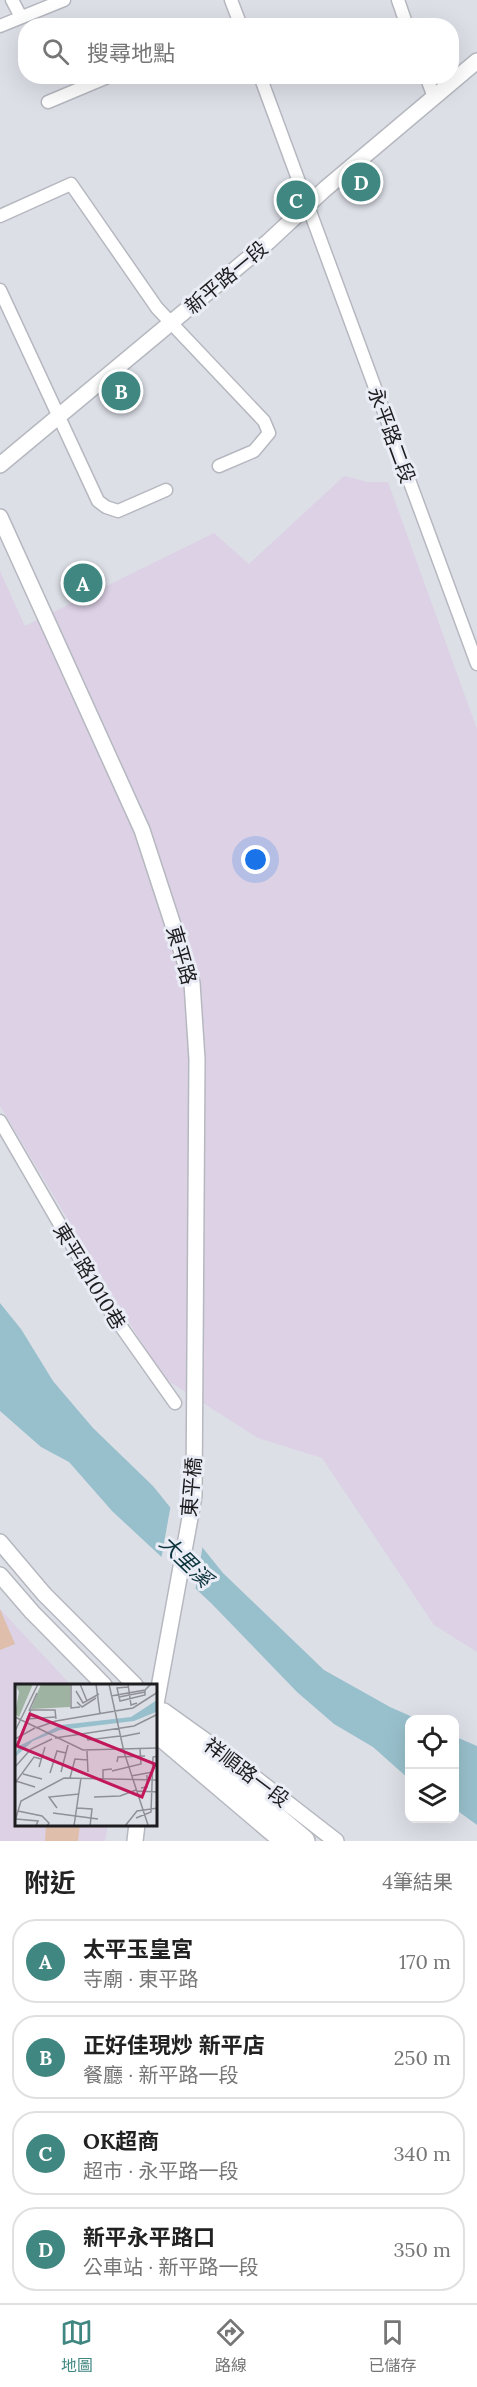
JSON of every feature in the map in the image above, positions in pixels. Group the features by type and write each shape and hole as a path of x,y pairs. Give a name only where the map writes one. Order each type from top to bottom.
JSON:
{"highway":[{"path":"158,1718 304,1841"}],"street":[{"path":"12,0 21,17 64,0"},
{"path":"231,0 235,18"},
{"path":"398,0 404,18"},
{"path":"0,26 18,18"},
{"name":"新平路一段","path":"459,76 477,61"},
{"path":"48,102 91,84"},
{"name":"永平路二段","path":"263,84 477,664"},
{"path":"429,84 434,97"},
{"name":"新平路一段","path":"0,465 171,324 450,84"},
{"path":"0,216 71,184 171,324 257,413 269,433 254,451 219,466"},
{"path":"0,290 98,501 118,511 166,490"},
{"name":"東平路","path":"0,517 142,830 192,983 197,1059 195,1427"},
{"name":"東平路1010巷","path":"0,1121 110,1311 175,1403"},
{"name":"東平橋","path":"158,1694 194,1496 195,1427"},
{"path":"0,1542 44,1594 134,1684"},
{"path":"0,1575 32,1612 103,1684"},
{"name":"祥順路一段","path":"158,1706 224,1754 336,1841"},
{"name":"祥順路一段","path":"158,1737 281,1841"},
{"path":"135,1841 137,1826"}],"shaded area":[{"path":"344,476 368,482 388,482 477,729 477,1652 434,1625 322,1458 258,1438 162,1377 0,1106 0,571 25,626 214,533 249,564"},
{"path":"0,1609 70,1684 15,1684 15,1826 108,1826 105,1841 0,1841"}],"water":[{"name":"大里溪","path":"0,1303 21,1329 53,1381 93,1428 153,1486 223,1573 324,1670 408,1715 405,1715 405,1775 373,1747 334,1724 297,1692 211,1603 112,1511 69,1462 41,1447 0,1411"},
{"path":"459,1738 477,1746 477,1825 459,1812"}],"pier":[{"path":"171,1504 203,1544 195,1592 161,1560"}],"building":[{"path":"0,1609 15,1644 0,1650"},
{"path":"46,1826 80,1826 78,1841 45,1841"}],"place":[{"name":"新平永平路口","path":"361,182"},
{"name":"OK超商","path":"296,200"},
{"name":"正好佳現炒 新平店","path":"121,391"},
{"name":"太平玉皇宮","path":"83,583"}]}
